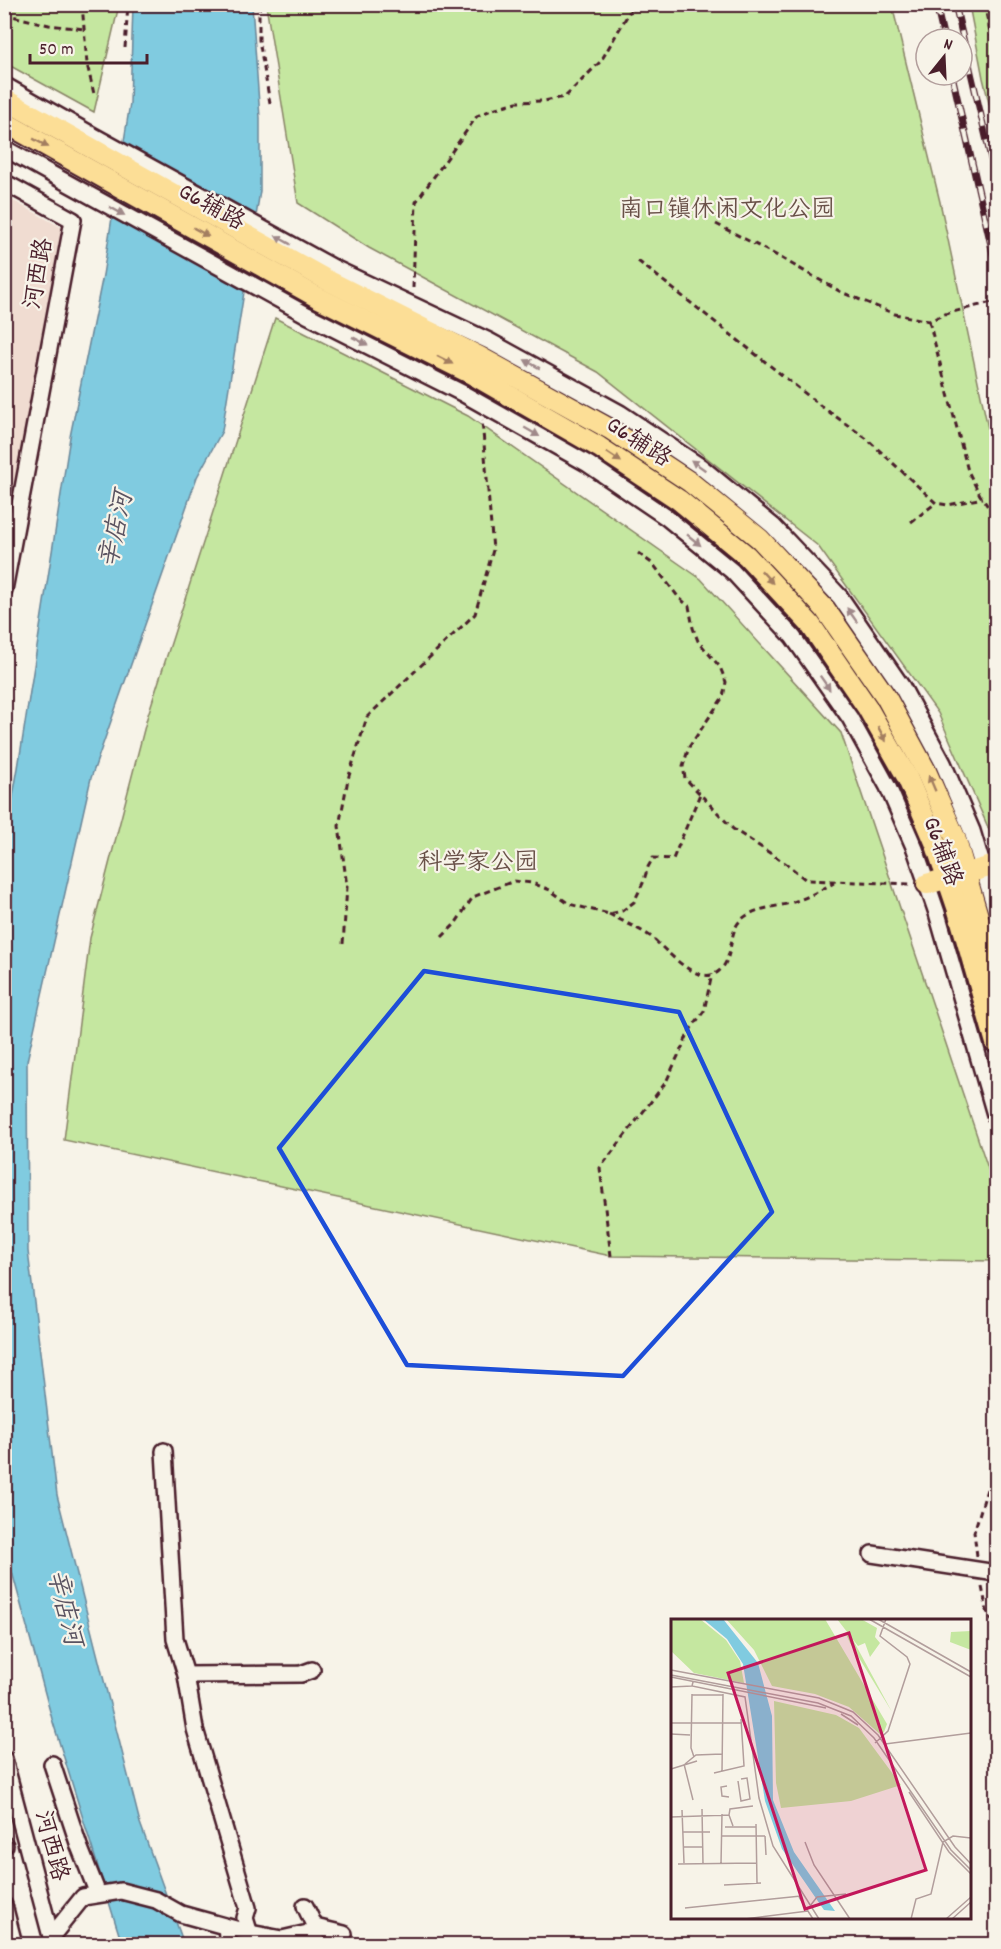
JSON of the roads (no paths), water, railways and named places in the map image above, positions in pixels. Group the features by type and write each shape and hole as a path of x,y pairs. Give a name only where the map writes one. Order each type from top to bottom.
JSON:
{"main road":[{"name":"G6辅路","path":"4,99 85,148 326,282 472,374 599,447 679,500 747,556 810,624 867,707 907,777 935,842 973,871 996,978"},
{"name":"G6辅路","path":"4,122 85,148"},
{"name":"G6辅路","path":"973,871 996,1043"},
{"path":"927,884 973,871"}],"street":[{"name":"G6辅路","path":"4,85 85,148"},
{"name":"G6辅路","path":"4,148 307,315 480,403 588,464 666,517 732,571 793,637 849,718 888,787 915,849 927,884 996,1118"},
{"path":"85,148 326,282"},
{"name":"河西路","path":"4,182 73,220 4,590"},
{"name":"G6辅路","path":"326,282 412,305 489,341 620,413 701,467 773,526 840,597 902,687 943,763 972,831 973,871 996,911"},
{"path":"164,1451 176,1639 186,1675 195,1729 248,1908 245,1918 252,1939"},
{"path":"872,1554 996,1573"},
{"path":"186,1675 301,1674 312,1670"},
{"name":"河西路","path":"4,1759 52,1941"},
{"path":"52,1764 79,1846 99,1894"},
{"path":"52,1941 83,1897 121,1891 156,1900 181,1914 226,1927 252,1939 282,1939 308,1933 315,1927"},
{"path":"4,1905 14,1944"},
{"path":"305,1906 315,1927 317,1944"},
{"path":"226,1927 228,1944"},
{"path":"315,1927 344,1934"}],"water":[{"name":"辛店河","path":"133,5 252,5 260,118 260,191 222,431 197,477 91,778 27,1061 28,1251 57,1495 140,1823 184,1944 122,1944 52,1719 5,1546 5,841 70,437 103,275 130,103"}],"railway":[{"path":"936,4 941,27"},
{"path":"955,4 996,180"},
{"path":"955,87 996,267"}],"park label":[{"name":"南口镇休闲文化公园","path":"727,211"},
{"name":"科学家公园","path":"478,864"}]}
